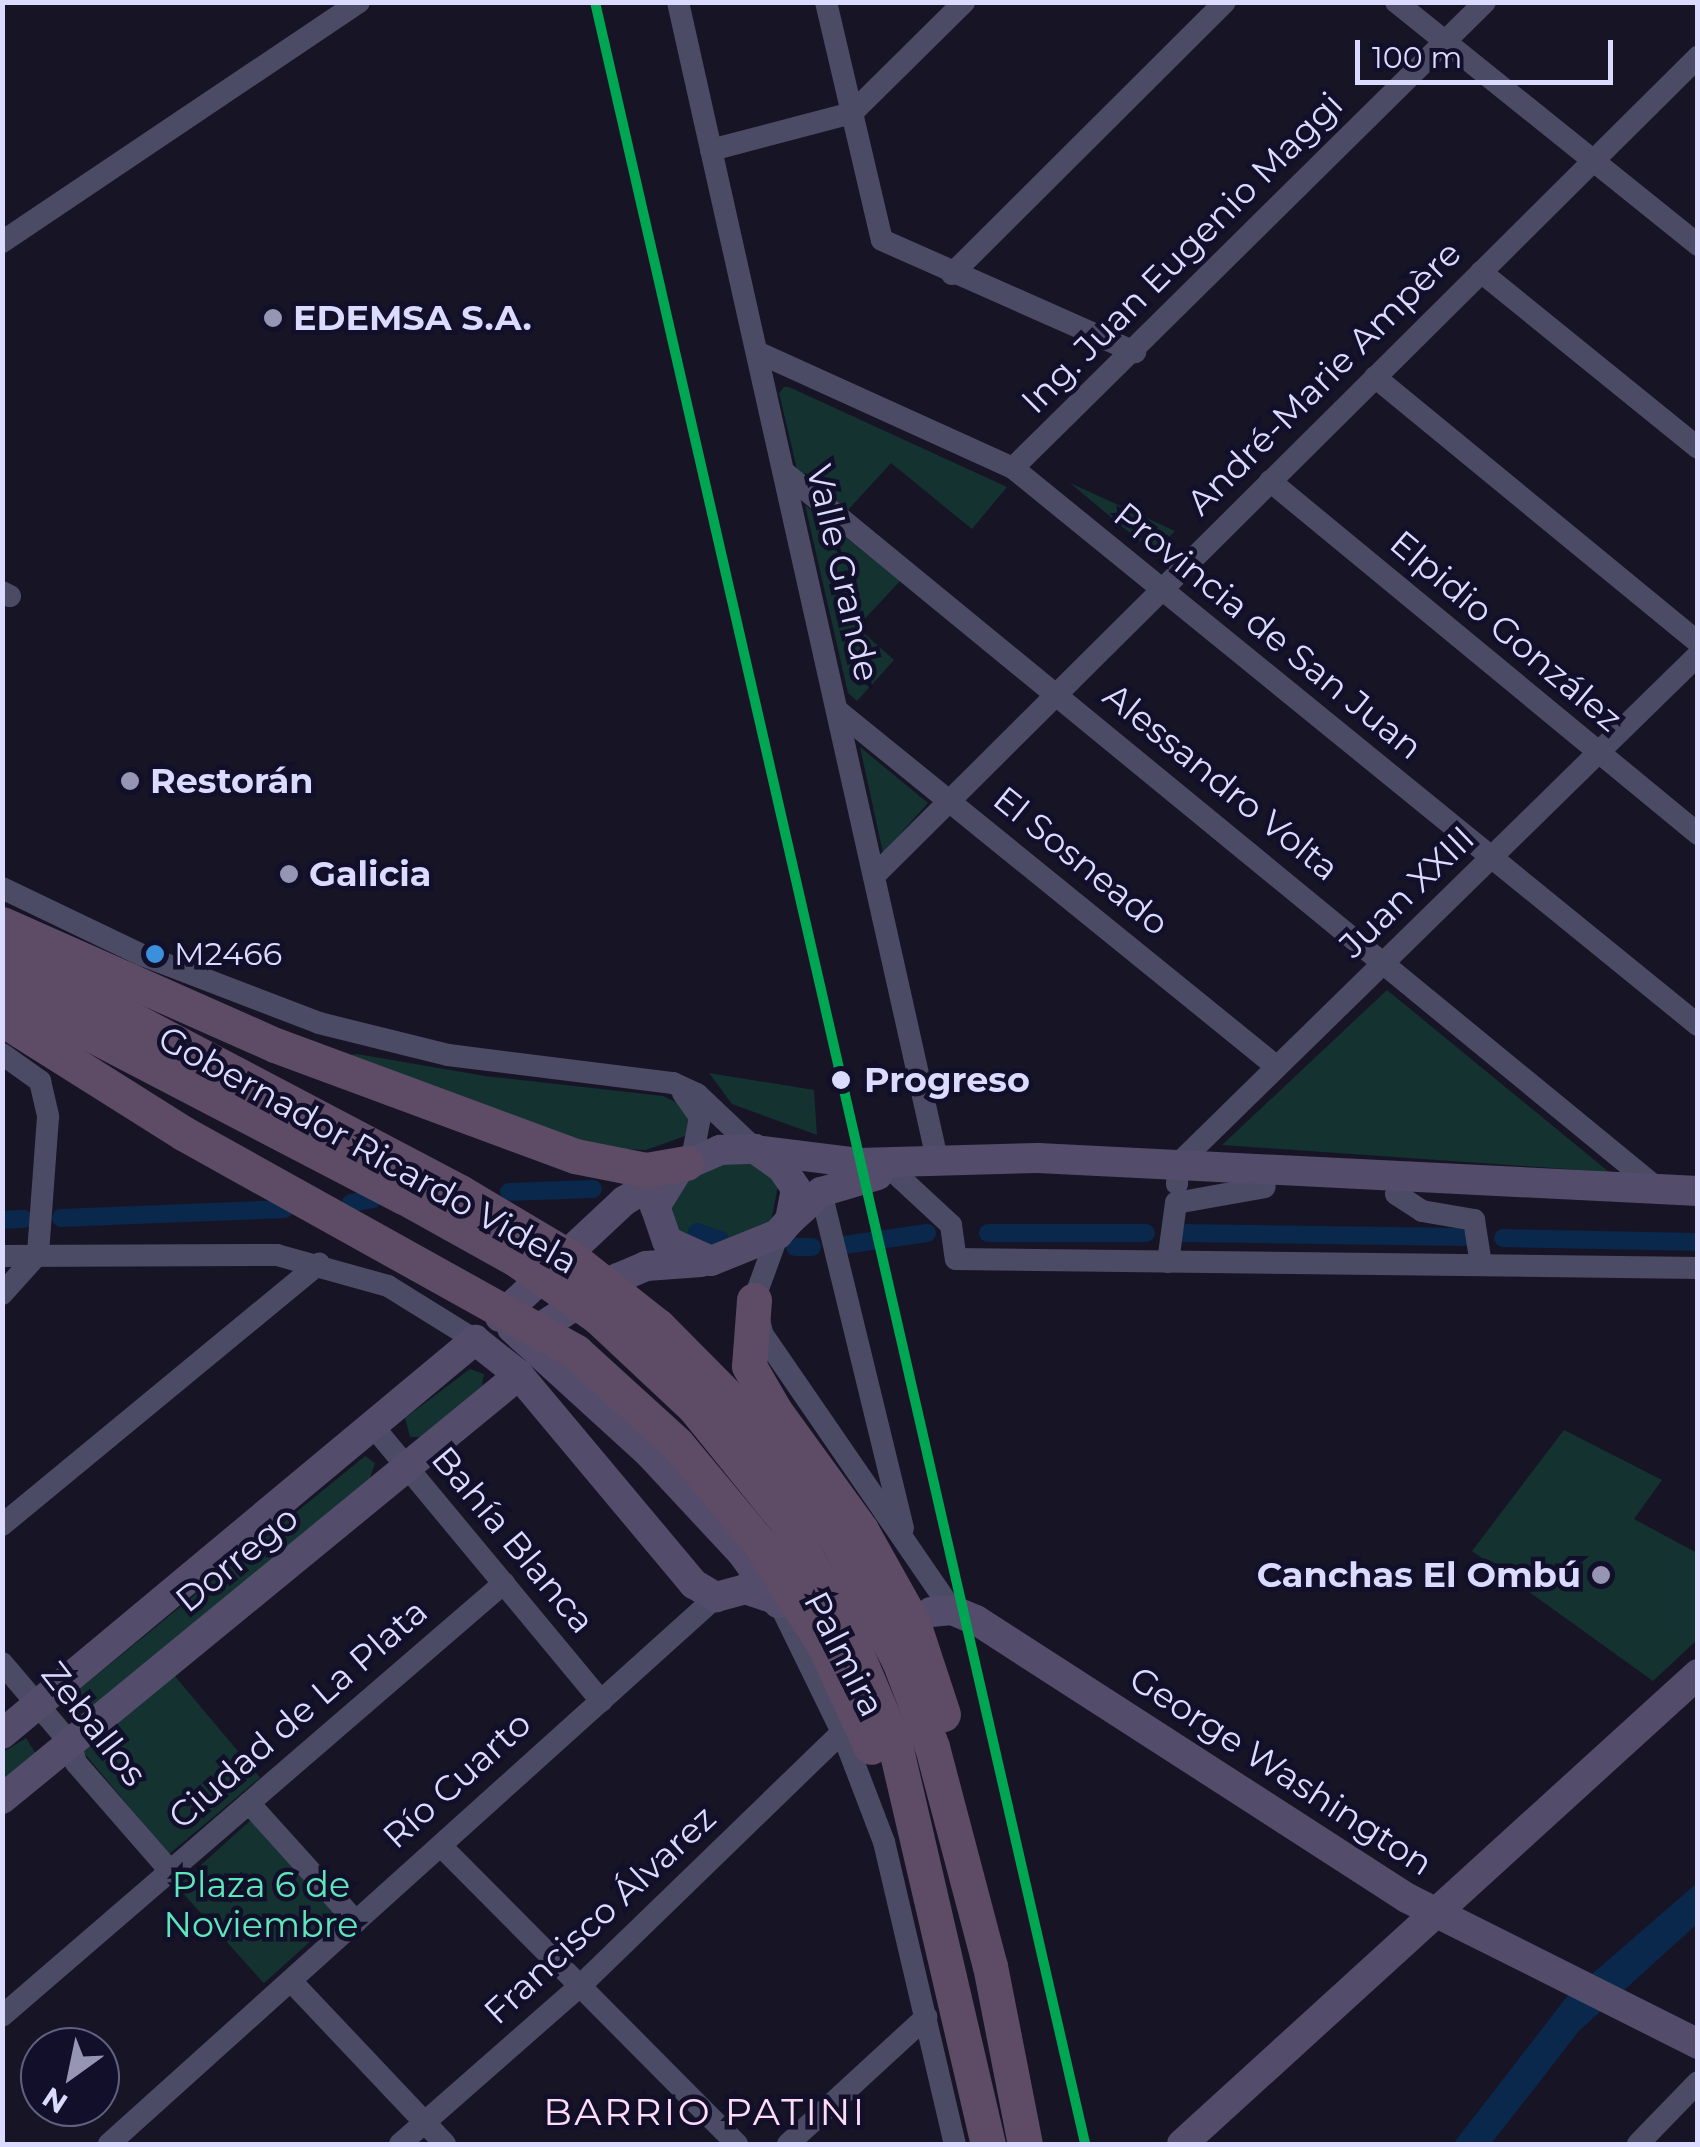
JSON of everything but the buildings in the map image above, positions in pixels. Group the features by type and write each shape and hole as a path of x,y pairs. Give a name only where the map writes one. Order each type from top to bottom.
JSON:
{"highway":[{"path":"2,924 276,1045 575,1156 646,1170 686,1163"},
{"name":"Gobernador Ricardo Videla","path":"2,951 78,1009 517,1260 598,1317 666,1378 778,1510 847,1631 895,1744 988,2144"},
{"name":"Gobernador Ricardo Videla","path":"2,988 78,1009 532,1232 634,1305 724,1392 813,1504 894,1649 932,1747 990,1966 1025,2144"},
{"path":"2,1019 168,1124 511,1320 576,1352 706,1475 786,1582 860,1720 932,1892"},
{"path":"754,1300 749,1366 775,1411 861,1530 912,1623 950,1741 990,1966 1039,2144"}],"main road":[{"path":"759,1150 796,1189 780,1233"},
{"path":"511,1320 624,1202 686,1163 759,1150 858,1162 937,1159 1178,1174 1265,1188 1698,1210"},
{"path":"686,1163 658,1198 656,1223 674,1248 701,1262"},
{"path":"511,1320 646,1266 701,1262 780,1233 820,1192 861,1175 1178,1174 1698,1192"},
{"name":"Palmira","path":"511,1320 649,1453 742,1554 780,1606"},
{"path":"476,1340 519,1376 688,1578 716,1597 744,1589 780,1606 827,1615"},
{"name":"Dorrego","path":"2,1734 476,1340"},
{"name":"Dorrego","path":"2,1799 519,1376"},
{"name":"George Washington","path":"942,1611 1434,1912 1698,2044"},
{"path":"1182,2144 1698,1674"}],"street":[{"path":"2,242 359,2"},
{"name":"Valle Grande","path":"678,2 937,1159"},
{"path":"826,2 878,233 890,247 1134,352"},
{"path":"711,150 852,113 964,2"},
{"path":"952,274 1225,2"},
{"path":"1396,2 1698,245"},
{"name":"Ing. Juan Eugenio Maggi","path":"1013,468 1485,2"},
{"name":"André-Marie Ampère","path":"874,876 1698,58"},
{"path":"1481,272 1698,448"},
{"name":"Provincia de San Juan","path":"757,352 1013,468 1698,1024"},
{"path":"1375,377 1698,642"},
{"name":"Alessandro Volta","path":"784,472 1386,961 1657,1188"},
{"name":"Elpidio González","path":"1270,481 1698,834"},
{"name":"Juan XXIII","path":"1178,1174 1277,1068 1698,655"},
{"name":"El Sosneado","path":"838,711 1277,1068"},
{"path":"2,888 142,955 320,1023 448,1056 673,1084 697,1094 759,1150"},
{"path":"2,1054 40,1081 47,1098 38,1254 2,1294"},
{"path":"673,1084 700,1117 686,1163"},
{"path":"896,1174 954,1241 1168,1254 1480,1257 1698,1268"},
{"path":"1168,1254 1169,1219 1176,1202 1265,1188"},
{"path":"820,1192 911,1550"},
{"path":"1396,1194 1417,1208 1468,1215 1479,1226 1480,1257"},
{"path":"780,1233 754,1300 780,1367 911,1550 942,1611"},
{"path":"2,1256 236,1250 318,1264 411,1296 476,1340"},
{"path":"2,1525 318,1264"},
{"name":"Bahía Blanca","path":"372,1425 601,1701"},
{"name":"Ciudad de La Plata","path":"2,2016 504,1583"},
{"name":"Río Cuarto","path":"109,2144 716,1597"},
{"name":"Palmira","path":"780,1606 842,1732 884,1842 956,2144"},
{"name":"Zeballos","path":"2,1663 70,1743 76,1764 170,1872"},
{"name":"Francisco Álvarez","path":"400,2144 580,1987 842,1732"},
{"path":"249,1803 356,1922"},
{"path":"440,1846 737,2144"},
{"path":"291,1980 445,2144"},
{"path":"788,2144 926,2017"},
{"path":"1638,2144 1698,2082"}],"green space":[{"path":"784,387 1007,487 972,529 891,463 848,510 797,469 779,393"},
{"path":"1070,483 1175,531 1154,553"},
{"path":"805,505 900,581 857,627 894,660 857,701 848,693"},
{"path":"860,747 928,803 883,853"},
{"path":"1387,990 1609,1172 1222,1145"},
{"path":"357,1054 485,1076 663,1096 680,1104 690,1121 685,1136 646,1150 579,1147 335,1057"},
{"path":"709,1073 814,1090 817,1135 732,1104"},
{"path":"756,1161 778,1185 771,1222 715,1248 668,1229 674,1185 722,1163"},
{"path":"470,1369 484,1374 482,1386 421,1437 410,1437 405,1418"},
{"name":"Canchas El Ombú","path":"1564,1430 1662,1480 1634,1519 1697,1553 1697,1640 1653,1681 1472,1551"},
{"path":"365,1456 375,1463 370,1478 90,1712 72,1706 71,1696"},
{"path":"174,1675 260,1778 169,1854 83,1751"},
{"path":"26,1738 36,1754 3,1784 3,1752"},
{"name":"Plaza 6 de Noviembre","path":"252,1819 339,1916 264,1983 177,1887"}],"water":[{"path":"1697,1883 1697,1924 1579,2031 1491,2144 1453,2144 1569,1994"}],"waterway":[{"path":"509,1192 593,1189"},
{"path":"351,1203 373,1199"},
{"path":"61,1218 285,1209"},
{"path":"2,1220 24,1219"},
{"path":"697,1232 720,1240"},
{"path":"844,1245 927,1233"},
{"path":"988,1233 1146,1233"},
{"path":"1181,1233 1463,1237"},
{"path":"1503,1238 1698,1242"},
{"path":"795,1247 812,1247"}],"transit line":[{"path":"595,2 1085,2144"}],"place":[{"name":"EDEMSA S.A.","path":"273,318"},
{"name":"Restorán","path":"130,781"},
{"name":"Galicia","path":"289,874"},
{"name":"M2466","path":"155,954"},
{"name":"Progreso","path":"841,1080"},
{"name":"Canchas El Ombú","path":"1601,1575"}],"district":[{"name":"BARRIO PATINI","path":"705,2112"}]}
